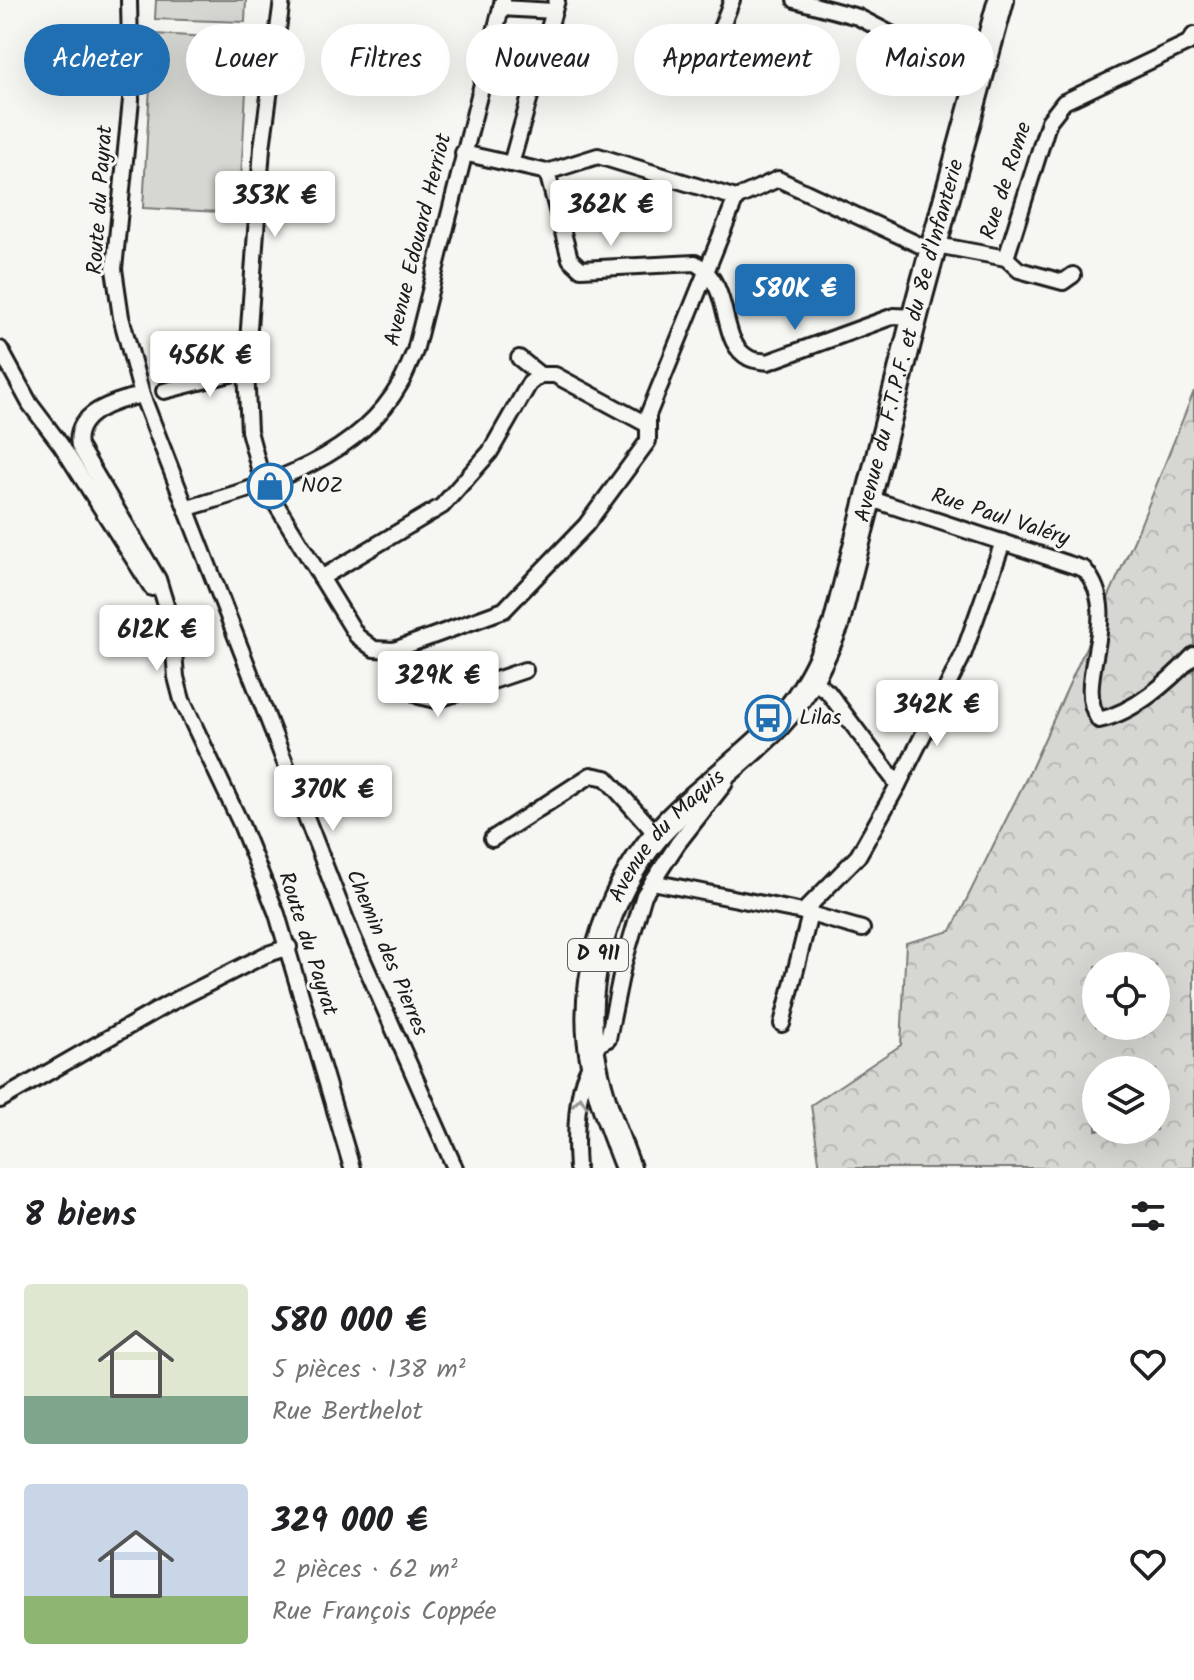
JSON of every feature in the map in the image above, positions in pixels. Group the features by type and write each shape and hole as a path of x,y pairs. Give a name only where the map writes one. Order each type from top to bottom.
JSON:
{"main road":[{"name":"Avenue du F.T.P.F. et du 8e d'Infanterie","path":"994,24 1001,0"},
{"name":"Avenue du F.T.P.F. et du 8e d'Infanterie","path":"812,680 836,625 974,96"},
{"name":"Avenue du Maquis","path":"628,1168 608,1115 593,1055 590,1011 602,938 629,875 657,835 778,724 812,680"}],"street":[{"name":"Route du Payrat","path":"129,0 131,100 114,269 135,397 90,415 81,423 77,434 79,446 158,579 172,625 176,677 182,700 240,822 289,947 352,1168"},
{"path":"282,0 262,148 246,370 249,431 263,483 357,636 374,649 394,650 504,610 586,525 648,441 648,415 736,198 598,156 547,172 463,153"},
{"path":"723,24 732,0"},
{"path":"795,0 858,17 872,24"},
{"path":"502,4 556,6 511,164"},
{"name":"Avenue Edouard Herriot","path":"188,508 297,471 332,452 372,421 399,385 415,351 502,4"},
{"name":"Rue de Rome","path":"736,198 778,179 926,248 942,246 1006,258 1049,121 1064,102 1188,43 1194,35"},
{"path":"547,172 570,259 581,269 695,263 707,270 715,280 734,345 750,359 768,362 894,316 915,317"},
{"path":"1006,258 1019,270 1063,282 1073,275"},
{"path":"0,349 30,404 61,445 157,595 164,600"},
{"path":"519,358 540,375 555,375 648,425"},
{"path":"164,391 246,370"},
{"path":"321,578 442,506 490,452 529,384 540,375"},
{"name":"Chemin des Pierres","path":"135,397 188,508 352,935 455,1168"},
{"name":"Rue Paul Valéry","path":"868,498 1084,569 1095,581 1099,601 1101,630 1090,692 1091,710 1099,720 1119,716 1174,676 1194,655"},
{"path":"782,1024 806,913 858,856 898,785 963,655 1003,542"},
{"path":"394,650 403,683 419,696 436,700 525,670"},
{"path":"812,680 828,692 898,785"},
{"path":"492,839 591,775 606,778 657,835"},
{"path":"577,1168 582,1085 593,1055 608,1039 623,966 644,895 725,783 719,778"},
{"path":"652,882 806,913 862,929"},
{"path":"0,1100 166,1005 265,955 289,947"}],"green space":[{"path":"156,0 246,0 245,22 155,19"},
{"path":"170,35 186,36 186,96 246,96 239,213 143,208 149,96 170,96"},
{"path":"1194,391 1194,1168 820,1168 811,1105 901,1045 906,943 951,931 1032,767 1136,536"}],"place":[{"name":"NOZ","path":"270,486"},
{"name":"Lilas","path":"768,718"}]}
